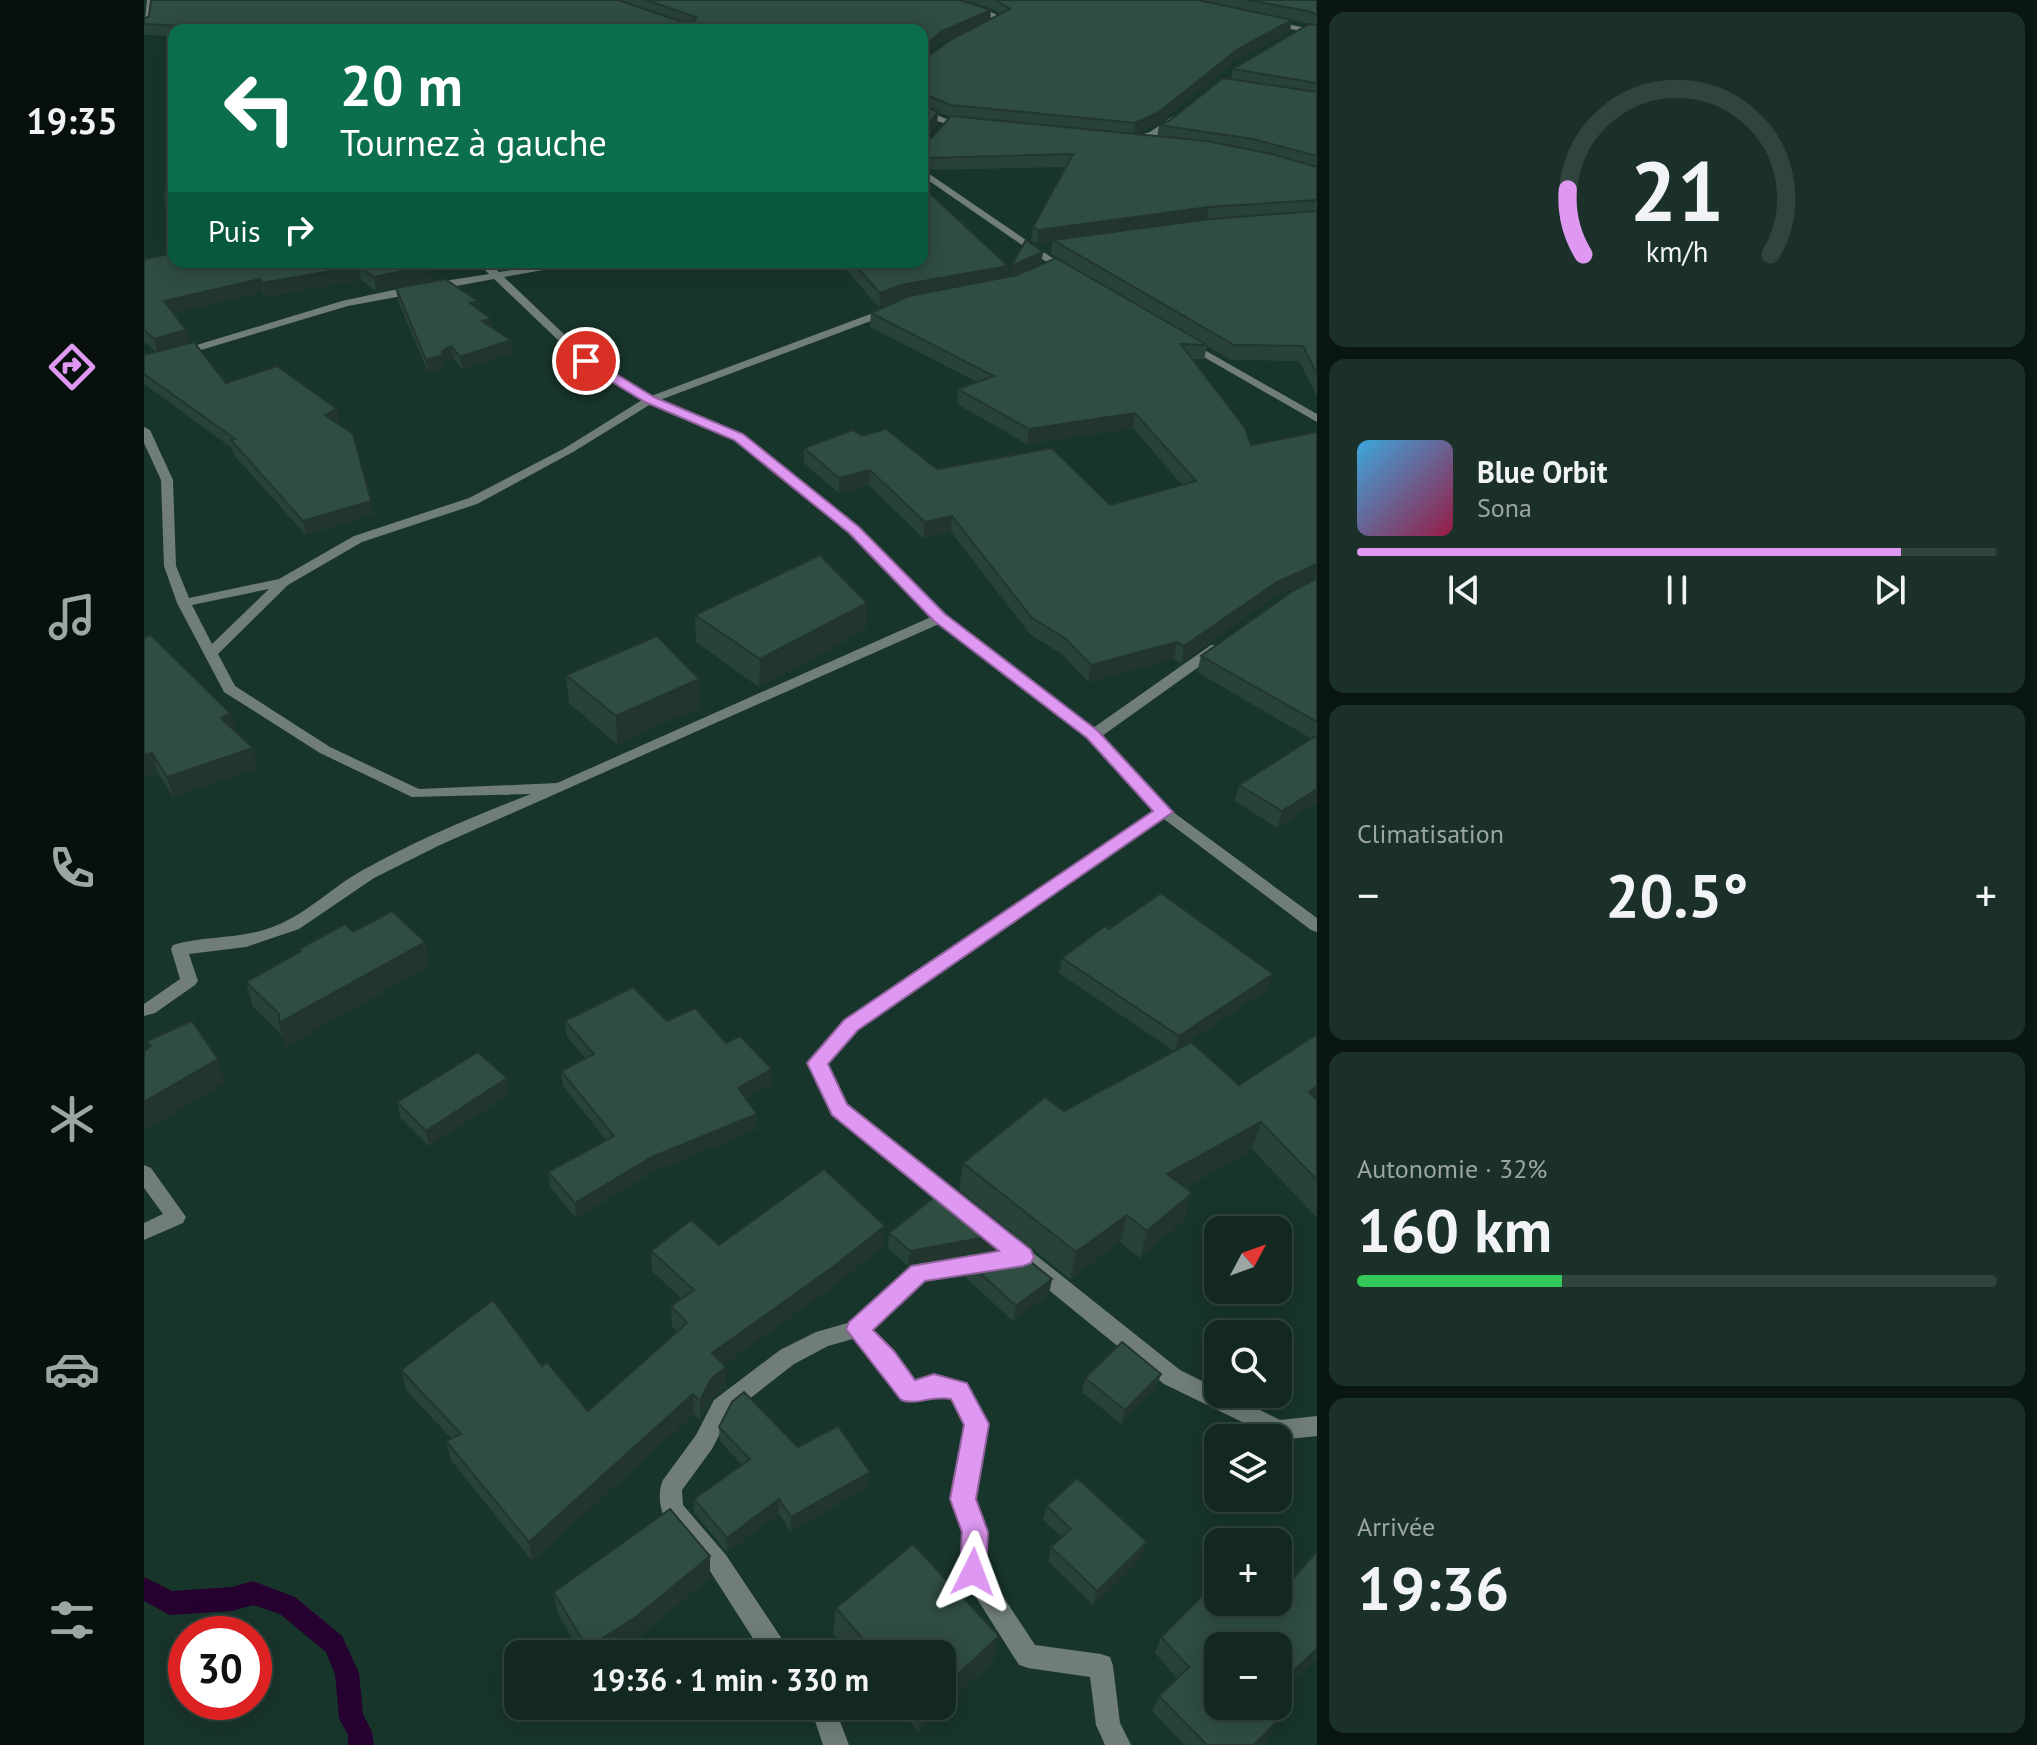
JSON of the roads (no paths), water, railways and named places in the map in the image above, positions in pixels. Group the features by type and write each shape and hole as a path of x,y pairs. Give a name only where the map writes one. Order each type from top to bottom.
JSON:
{"street":[{"path":"144,27 150,0"},
{"path":"937,0 993,15 1002,21 986,30"},
{"path":"1258,20 1317,32"},
{"path":"1292,37 1317,24"},
{"path":"1135,141 1162,129 1184,111"},
{"path":"928,114 947,122 979,125"},
{"path":"939,133 947,122"},
{"path":"1119,139 1167,144"},
{"path":"928,176 1081,280"},
{"path":"1033,250 1049,248"},
{"path":"1040,271 1054,264"},
{"path":"488,268 586,361 650,400 738,437 854,530 940,618 1093,735 1164,812 1317,926"},
{"path":"144,364 346,303 412,289 548,268"},
{"path":"210,654 283,582 358,539 473,501 569,450 650,400 905,304"},
{"path":"1173,334 1317,419"},
{"path":"144,430 167,480 170,566 184,603 229,689 325,750 417,794 559,788"},
{"path":"184,603 283,582"},
{"path":"144,1010 189,981 179,949 218,946 277,933 307,918 364,876 468,824 559,788 940,618"},
{"path":"1093,735 1230,638"},
{"path":"1164,812 851,1025 817,1063 839,1109 1172,1377 1279,1430 1317,1426"},
{"path":"144,1173 176,1217 144,1232"},
{"path":"767,1640 718,1563 672,1509 671,1487 704,1442 722,1407 787,1357 823,1338 857,1329 919,1272 1023,1257"},
{"path":"857,1329 886,1359 910,1392 934,1385 959,1390 977,1424 963,1499 975,1532 973,1572 1028,1656 1101,1666 1108,1725 1118,1745"},
{"path":"827,1720 836,1745"}],"waterway":[{"path":"144,1588 170,1603 232,1599 253,1593 287,1605 334,1644 347,1673 351,1718 360,1732 361,1745"}]}
